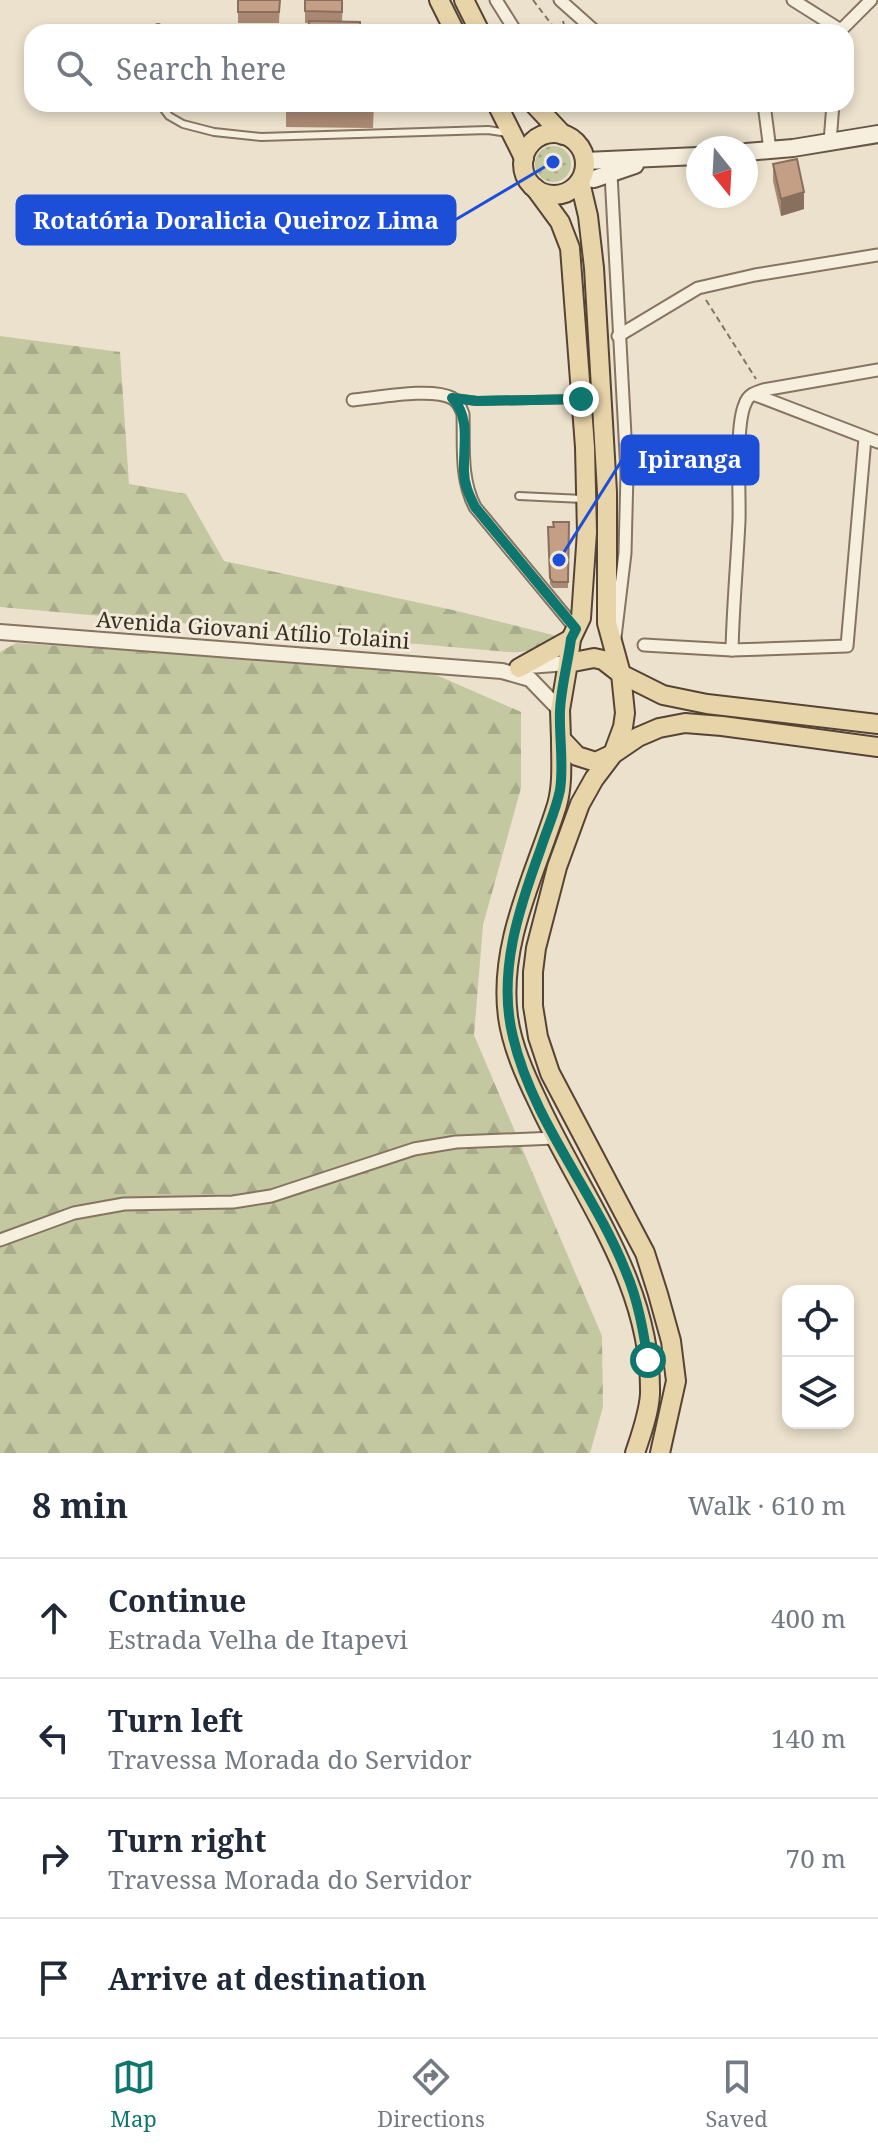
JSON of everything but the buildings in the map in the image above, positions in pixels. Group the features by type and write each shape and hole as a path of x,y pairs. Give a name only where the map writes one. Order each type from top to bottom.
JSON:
{"main road":[{"path":"439,0 451,24"},
{"path":"464,0 476,24"},
{"path":"501,112 524,158 526,175 560,222 570,248 586,499 581,618 574,634 560,710 561,786 513,937 507,995 514,1041 526,1077 555,1138 606,1230 626,1272 641,1316 650,1397 635,1453"},
{"path":"542,112 578,145 588,216 594,268 607,492 609,546 606,614 621,674 623,727 613,754 580,804 557,867 536,948 533,1006 538,1037 550,1073 645,1253 658,1294 671,1341 676,1381 660,1453"},
{"path":"524,158 538,138 559,130"},
{"path":"758,151 878,134"},
{"path":"535,188 557,195 566,193 582,174 651,159 686,157"},
{"path":"582,174 594,179 651,159"},
{"path":"511,669 574,634"},
{"path":"571,662 594,658 603,660 621,674 663,695 707,704 878,724"},
{"path":"561,739 569,750 585,760 596,762 648,732 685,723 878,747"}],"street":[{"path":"496,0 511,24"},
{"path":"560,0 587,24"},
{"path":"793,0 829,24"},
{"path":"846,24 871,0"},
{"path":"765,112 770,150"},
{"path":"830,142 832,112"},
{"path":"611,174 627,473 625,553 615,649"},
{"path":"618,336 698,288 878,255"},
{"path":"732,650 741,421 746,401 758,392 878,370"},
{"path":"758,392 878,442"},
{"path":"353,400 429,394 452,398 463,414 464,473 475,507 574,634"},
{"path":"644,645 732,650 847,646 865,438"},
{"name":"Avenida Giovani Atílio Tolaini","path":"0,632 511,669"},
{"path":"511,669 571,662"},
{"path":"511,669 530,679 560,710"},
{"path":"0,1240 74,1213 124,1204 253,1200 428,1147 456,1142 555,1138"}],"lane":[{"path":"166,112 183,124 214,132 261,137 488,130 511,133"},
{"path":"452,398 477,401 581,399"},
{"path":"519,496 586,499"}],"path":[{"path":"533,0 551,24"},
{"path":"698,288 758,392"}],"green space":[{"path":"553,146 566,151 571,164 566,177 553,182 540,177 535,164 540,151"},
{"path":"0,336 120,352 129,484 186,494 224,561 453,610 557,636 534,649 508,652 0,607"},
{"path":"16,643 425,670 521,712 521,788 483,925 474,1035 602,1336 603,1407 590,1453 0,1453 0,652"}],"place":[{"name":"Rotatória Doralicia Queiroz Lima","path":"553,162"},
{"name":"Ipiranga","path":"559,560"}],"route":[{"path":"581,399 477,401 452,398 463,414 464,473 475,507 576,629 571,639 560,710 561,786 513,937 508,1017 526,1077 626,1272 641,1316 648,1360"}]}
